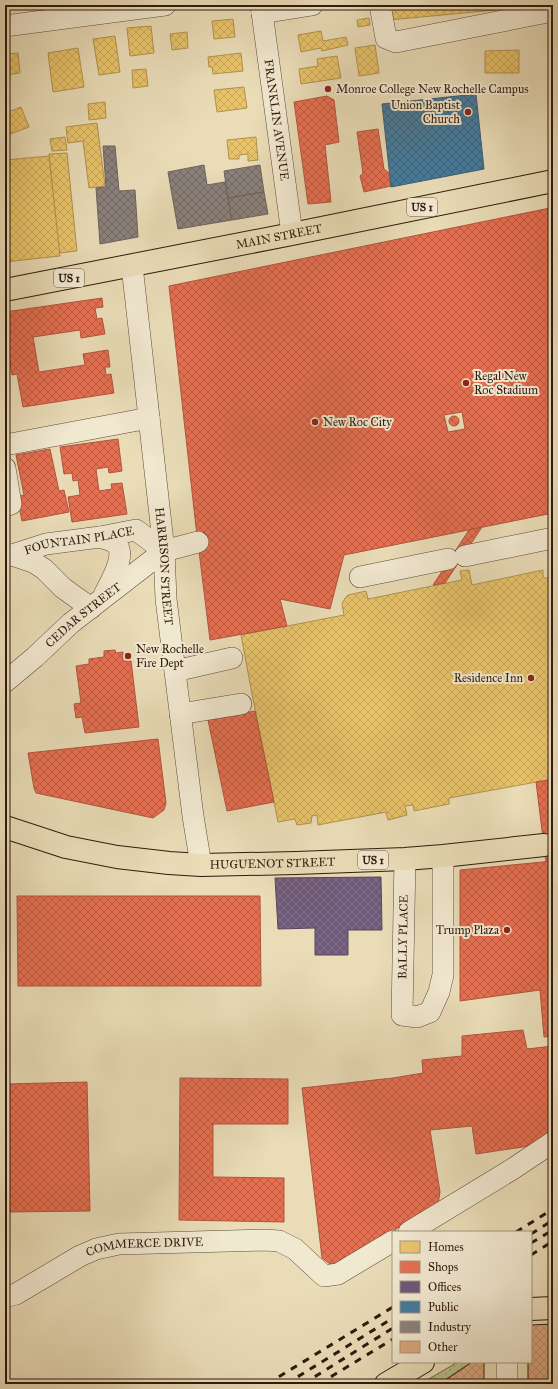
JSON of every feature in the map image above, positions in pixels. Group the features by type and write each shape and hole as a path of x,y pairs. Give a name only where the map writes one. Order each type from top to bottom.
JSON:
{"main road":[{"name":"MAIN STREET","path":"5,290 132,266 553,181"},
{"name":"HUGUENOT STREET","path":"6,828 66,847 118,857 201,865 405,859 544,845"},
{"path":"532,1309 553,1308"},
{"path":"386,1384 421,1363"}],"street":[{"path":"5,26 165,5"},
{"path":"261,9 312,5"},
{"path":"380,5 386,38 396,42 553,11"},
{"name":"FRANKLIN AVENUE","path":"261,9 292,234"},
{"name":"HARRISON STREET","path":"132,266 164,551 166,599 193,816 201,865"},
{"path":"5,445 149,418"},
{"path":"5,468 11,504 5,506"},
{"name":"FOUNTAIN PLACE","path":"8,555 46,544 100,537 136,530 164,551"},
{"path":"97,603 117,567 120,557 117,545 112,541 100,537"},
{"path":"360,577 553,538"},
{"path":"164,551 198,542"},
{"name":"CEDAR STREET","path":"5,682 35,657 71,623 164,551"},
{"name":"FOUNTAIN PLACE","path":"8,555 33,562 44,569 63,588 97,603"},
{"path":"175,671 232,658"},
{"path":"180,714 241,704"},
{"name":"BALLY PLACE","path":"405,859 402,1015 417,1017 430,1012 439,992 443,975 443,856"},
{"path":"411,1231 511,1170 553,1142"},
{"name":"COMMERCE DRIVE","path":"5,1297 16,1294 80,1256 96,1249 119,1244 265,1240 280,1241 294,1249 324,1276 338,1274 392,1242"},
{"path":"507,1363 507,1384"}],"green space":[{"path":"456,1363 470,1363 438,1384 420,1384"}],"building: Homes":[{"path":"387,5 495,5 496,10 389,20"},
{"path":"369,18 370,25 358,27 357,20"},
{"path":"233,19 235,37 214,39 212,21"},
{"path":"151,26 154,53 130,56 127,28"},
{"path":"321,31 323,41 346,37 348,45 322,51 321,48 301,52 298,35"},
{"path":"187,32 188,48 172,50 170,34"},
{"path":"115,36 120,72 99,75 93,39"},
{"path":"375,45 379,73 359,76 355,48"},
{"path":"78,48 84,87 53,92 48,53"},
{"path":"519,50 519,73 485,73 485,51"},
{"path":"18,53 20,73 5,75 5,54"},
{"path":"241,53 243,71 213,74 212,67 209,67 208,57"},
{"path":"337,56 341,78 301,84 299,69 318,66 317,59"},
{"path":"146,69 148,86 133,88 132,70"},
{"path":"244,87 247,108 217,112 214,90"},
{"path":"105,102 106,118 89,120 88,104"},
{"path":"21,107 29,127 5,136 5,113"},
{"path":"97,123 105,186 89,188 83,141 68,143 66,127"},
{"path":"65,137 67,150 52,151 50,139"},
{"path":"256,137 258,160 248,161 248,154 239,155 239,159 229,159 227,140"},
{"path":"67,153 77,251 59,253 49,154"},
{"path":"49,156 60,256 5,262 5,160"},
{"path":"553,566 553,779 449,798 449,804 414,811 413,805 405,806 407,815 388,820 386,812 318,825 317,815 312,816 311,823 297,825 295,819 278,822 241,635 344,615 342,604 345,598 348,595 366,591 368,599 462,580 460,571 469,570 472,585 543,570 543,578 549,578 551,568"}],"building: Shops":[{"path":"327,96 334,100 339,142 325,145 331,202 308,204 294,102"},
{"path":"378,129 384,169 388,172 391,186 364,192 360,176 363,173 357,132"},
{"name":"New Roc City","path":"550,208 553,232 553,513 344,555 330,609 280,599 287,626 210,640 169,286","holes":["462,412 465,429 448,432 444,415"]},
{"path":"102,298 103,307 95,308 97,319 102,318 105,334 81,338 80,330 33,337 39,372 85,365 83,354 108,350 110,367 105,367 106,375 111,374 114,393 23,407 17,374 12,375 5,334 5,312"},
{"path":"452,416 456,416 458,417 458,425 452,426 449,423 449,419"},
{"path":"118,439 122,471 109,473 108,467 96,469 99,491 112,489 111,484 122,483 127,514 72,522 68,497 80,495 78,480 73,481 72,473 64,474 60,447"},
{"path":"50,449 59,491 64,490 69,512 22,521 17,497 24,495 16,455"},
{"path":"482,527 445,583 433,585 469,530"},
{"path":"115,650 116,653 123,652 123,661 131,661 139,727 85,733 82,717 76,718 74,704 81,703 76,666 89,664 89,659 104,657 104,651"},
{"path":"255,711 274,802 227,811 208,720"},
{"path":"158,739 166,803 164,810 153,818 36,793 28,753"},
{"path":"549,780 553,814 553,861 546,862 536,782"},
{"name":"Trump Plaza","path":"553,861 553,1036 544,1037 540,990 460,1001 460,870"},
{"path":"17,896 260,896 261,986 18,986"},
{"path":"523,1030 527,1049 553,1046 553,1134 529,1146 476,1154 472,1126 430,1130 440,1192 438,1204 342,1261 330,1264 322,1258 302,1088 393,1078 423,1073 422,1060 462,1056 462,1036"},
{"path":"180,1078 288,1079 288,1124 213,1124 213,1177 284,1178 284,1222 179,1220"},
{"path":"87,1082 90,1211 5,1212 5,1084"}],"building: Offices":[{"path":"381,877 382,930 348,930 348,955 315,955 315,928 278,929 275,878"}],"building: Public":[{"path":"476,94 484,169 391,187 382,104"}],"building: Industry":[{"path":"103,146 115,146 119,191 135,190 138,237 100,244 96,188 106,187"},
{"path":"204,165 207,185 225,182 232,220 178,229 168,172"},
{"path":"260,165 264,192 228,198 224,171"},
{"path":"264,192 268,214 232,220 228,198"}],"building: Other":[{"path":"553,1324 553,1384 528,1384 528,1363 532,1363 532,1325"},
{"path":"471,1363 484,1363 484,1384 440,1384"}],"railway":[{"path":"518,1231 553,1209"},
{"path":"532,1233 553,1220"},
{"path":"532,1242 553,1230"},
{"path":"532,1254 553,1241"},
{"path":"267,1384 392,1308"},
{"path":"286,1384 392,1319"},
{"path":"303,1384 392,1329"},
{"path":"319,1384 392,1340"}],"place":[{"name":"Monroe College New Rochelle Campus","path":"328,89"},
{"name":"Union Baptist Church","path":"468,112"},
{"name":"Regal New Roc Stadium","path":"466,383"},
{"name":"New Roc City","path":"315,422"},
{"name":"New Rochelle Fire Dept","path":"128,656"},
{"name":"Residence Inn","path":"531,678"},
{"name":"Trump Plaza","path":"507,930"}]}
